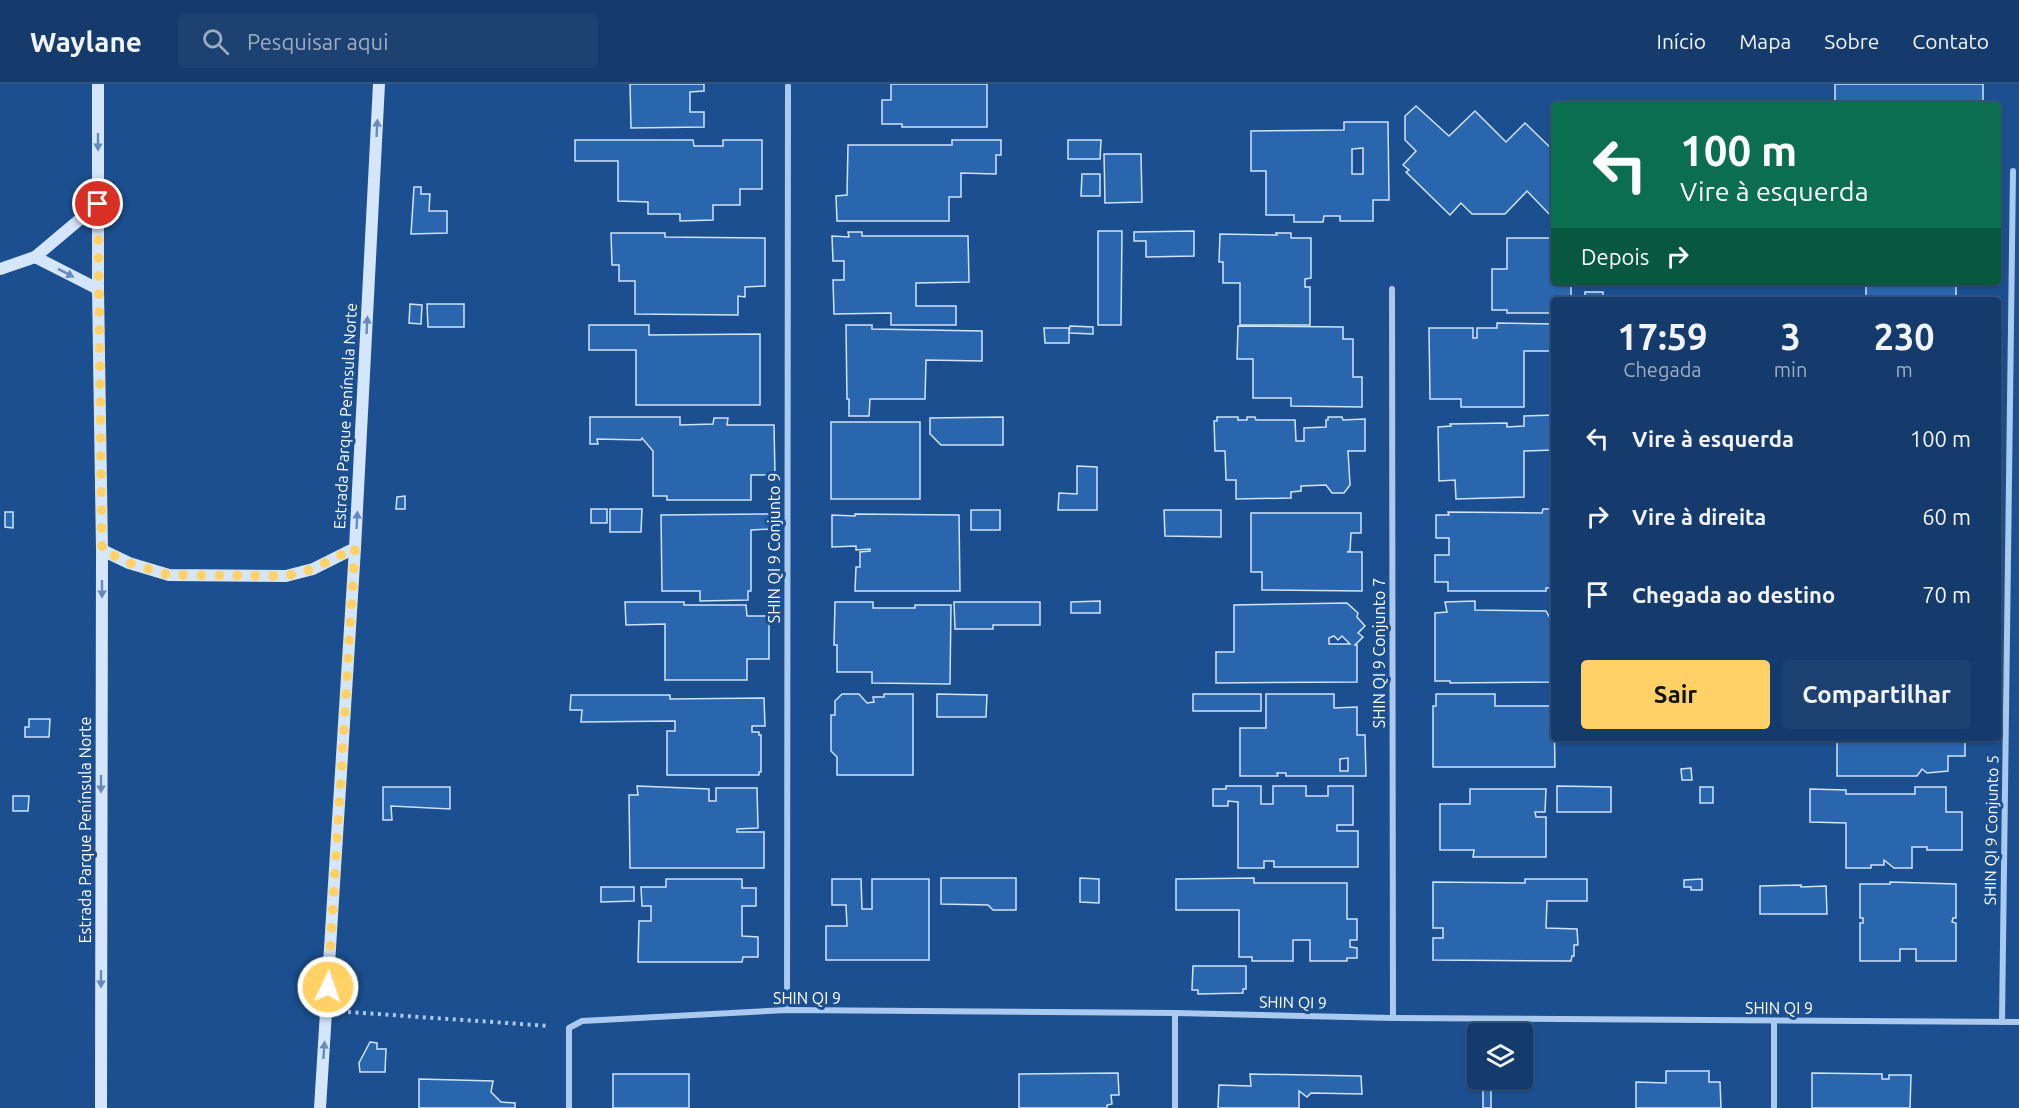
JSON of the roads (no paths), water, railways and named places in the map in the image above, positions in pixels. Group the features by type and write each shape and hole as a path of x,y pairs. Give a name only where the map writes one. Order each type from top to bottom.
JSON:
{"main road":[{"name":"Estrada Parque Península Norte","path":"98,84 102,550 101,1108"},
{"name":"Estrada Parque Península Norte","path":"320,1108 355,548 379,84"},
{"path":"0,269 35,257 98,204"},
{"path":"35,257 98,289"},
{"path":"102,550 129,563 169,575 286,576 313,569 355,548"}],"street":[{"name":"SHIN QI 9 Conjunto 9","path":"787,1010 788,86"},
{"name":"SHIN QI 9 Conjunto 5","path":"2002,1022 2013,171"},
{"name":"SHIN QI 9 Conjunto 7","path":"1392,289 1394,1018"},
{"name":"SHIN QI 9","path":"570,1108 569,1028 582,1021 787,1010 1774,1022 2019,1022"},
{"path":"1175,1014 1175,1108"},
{"path":"1774,1022 1774,1108"}]}
